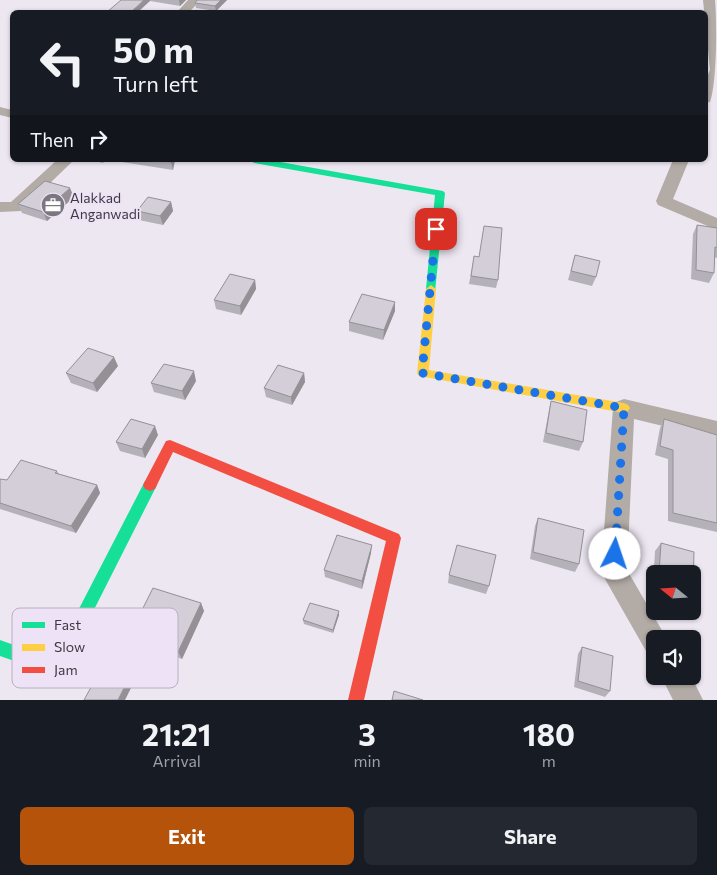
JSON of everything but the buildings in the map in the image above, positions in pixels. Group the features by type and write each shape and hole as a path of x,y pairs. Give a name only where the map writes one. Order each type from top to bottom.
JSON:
{"street":[{"path":"185,10 195,0"},
{"path":"708,92 717,71 709,0"},
{"path":"0,207 15,206 64,162"},
{"path":"265,162 440,193 422,373 624,408 717,430"},
{"path":"680,162 664,201 717,224"},
{"path":"624,408 614,572 648,630"},
{"path":"87,608 170,445 394,538 356,700"},
{"path":"0,648 12,652"},
{"path":"680,685 689,700"}],"traffic: fast":[{"path":"265,162 440,193 431,289"},
{"path":"87,608 150,485"},
{"path":"0,648 12,652"}],"traffic: slow":[{"path":"431,289 423,373 624,408"}],"traffic: jam":[{"path":"150,485 170,445 394,538 356,700"}],"place":[{"name":"Alakkad Anganwadi","path":"53,205"}],"route":[{"path":"436,229 422,373 624,408 615,554"}]}
